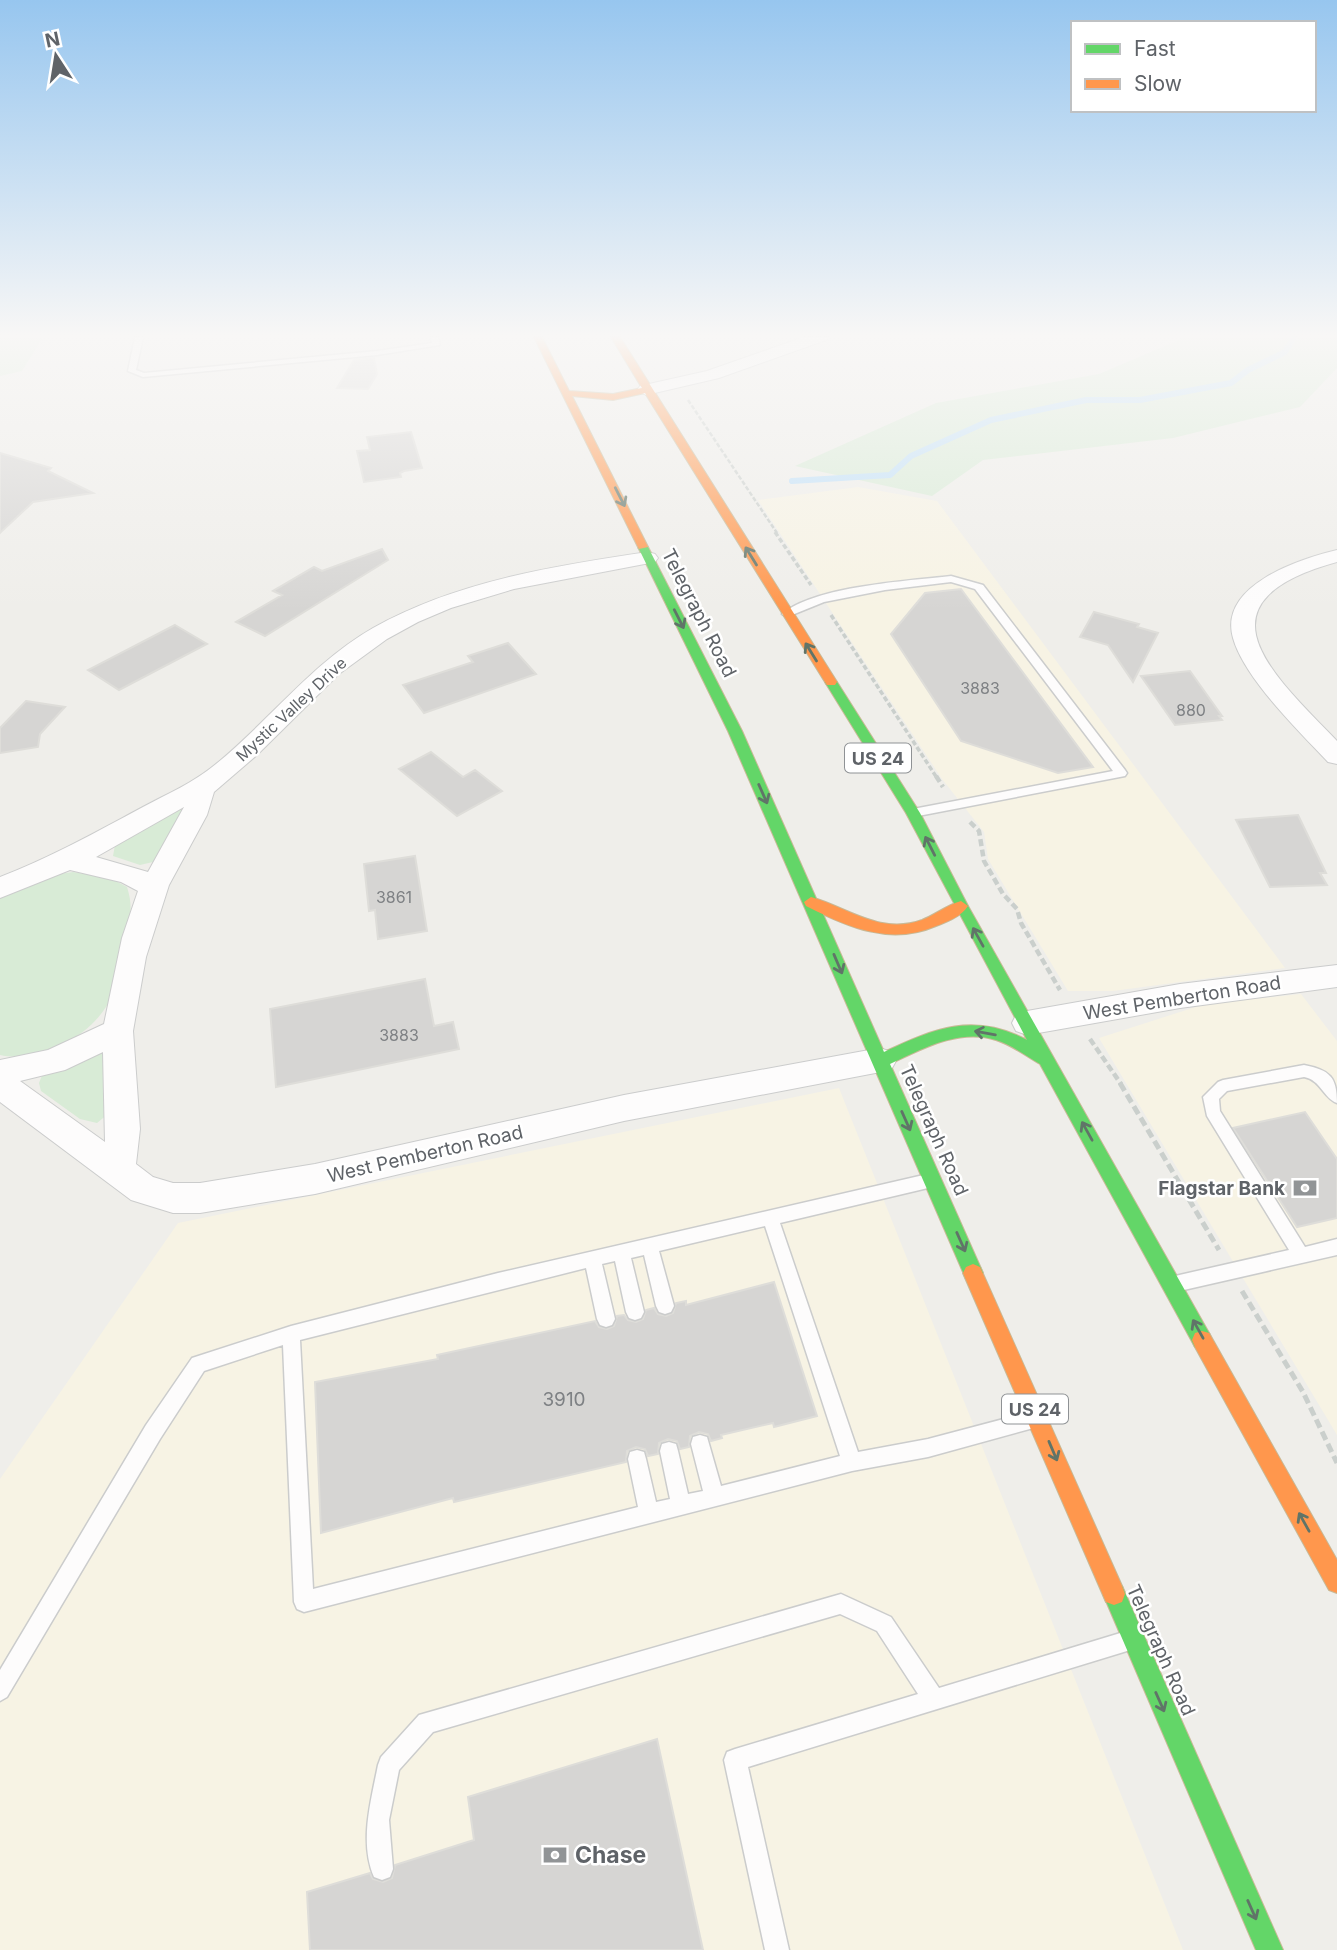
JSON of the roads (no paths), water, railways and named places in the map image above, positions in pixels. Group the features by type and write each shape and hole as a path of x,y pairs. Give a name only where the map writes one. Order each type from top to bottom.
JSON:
{"highway":[{"name":"Telegraph Road","path":"583,428 735,731 1270,1950"},
{"name":"US 24","path":"670,428 913,813 961,906 1337,1582"},
{"path":"811,902 868,928 901,932 926,928 945,920 961,906"},
{"path":"880,1061 934,1038 968,1030 993,1033 1047,1060"}],"street":[{"path":"1337,556 1279,577 1252,600 1241,624 1249,650 1264,674 1337,756"},
{"name":"Mystic Valley Drive","path":"0,888 68,860 171,803 202,790 321,677 357,648 396,625 451,600 504,584 560,571 648,558"},
{"path":"118,1172 123,1129 118,1031 138,938 154,887 195,816 202,790"},
{"path":"68,860 128,874 154,887"},
{"name":"West Pemberton Road","path":"1027,1023 1180,996 1337,976"},
{"path":"0,1073 54,1061 118,1031"},
{"name":"West Pemberton Road","path":"0,1084 143,1189 173,1198 200,1198 315,1179 637,1106 880,1061"}],"lane":[{"path":"787,614 821,600 951,579 979,587 1121,773 913,813"},
{"path":"1301,1255 1212,1112 1212,1097 1223,1086 1304,1072 1315,1072 1324,1078 1337,1097"},
{"path":"0,1690 153,1432 198,1364 291,1335 498,1281 933,1180"},
{"path":"770,1219 852,1462"},
{"path":"650,1247 665,1306"},
{"path":"1173,1284 1337,1247"},
{"path":"621,1253 635,1312"},
{"path":"593,1260 606,1319"},
{"path":"291,1335 303,1602 852,1462 928,1448 1039,1419"},
{"path":"701,1444 714,1497"},
{"path":"669,1451 681,1506"},
{"path":"637,1459 649,1514"},
{"path":"382,1869 378,1820 389,1765 427,1723 841,1604 884,1624 935,1701"},
{"path":"777,1950 735,1760 1133,1639"}],"waterway":[{"path":"792,481 890,475 911,456 973,428"}],"place":[{"name":"Flagstar Bank","path":"1305,1188"},
{"name":"Chase","path":"555,1855"}]}
